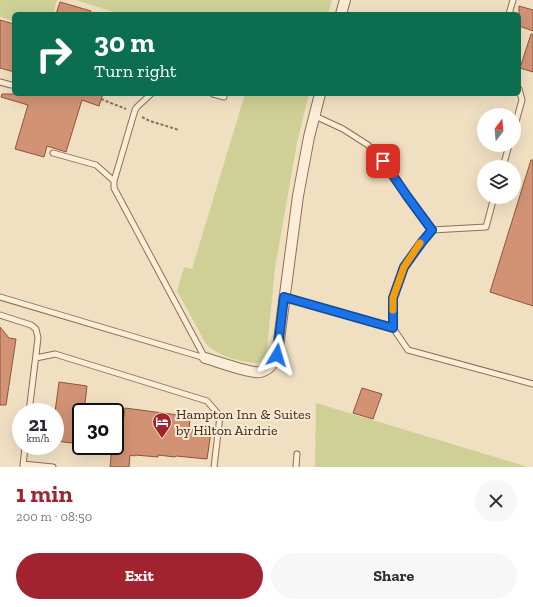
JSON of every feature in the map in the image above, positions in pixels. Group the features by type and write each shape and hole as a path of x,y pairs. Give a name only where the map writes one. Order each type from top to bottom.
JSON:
{"street":[{"path":"341,12 344,0"},
{"path":"205,358 252,372 260,372 271,367 275,361 298,196 309,137 319,96"}],"lane":[{"path":"509,12 513,0"},
{"path":"0,82 11,85"},
{"path":"149,96 135,110 114,181 114,188 205,358"},
{"path":"520,108 522,100 521,96"},
{"path":"314,116 343,129 368,145 383,161 432,230"},
{"path":"53,153 96,165 114,181"},
{"path":"492,204 486,227 432,230 422,242 404,267 393,298 393,328 408,350 533,384"},
{"path":"0,297 205,358"},
{"path":"284,297 393,328"},
{"path":"0,315 31,324 36,329 38,338 30,403"},
{"path":"36,358 55,354 207,401 220,416 214,467"},
{"path":"296,467 297,454"},
{"path":"24,455 23,465 53,467"}],"green space":[{"path":"0,0 57,0 54,12 12,12 12,20 0,17"},
{"path":"76,0 332,0 329,12 114,12"},
{"path":"244,96 309,96 297,143 275,268 267,350 263,358 258,363 240,361 228,357 209,347 205,342 177,291 184,268 192,269"},
{"path":"316,403 528,467 315,467"}],"building":[{"path":"60,2 91,11 91,12 57,12"},
{"path":"519,6 533,10 533,31 521,27 521,12 519,12"},
{"path":"0,20 12,23 12,71 0,68"},
{"path":"531,34 533,34 533,72 521,68"},
{"path":"2,94 12,94 12,96 102,96 99,106 82,100 66,152 47,146 44,157 15,149 28,105 1,97"},
{"path":"531,160 533,160 533,306 490,292 517,204 521,204 521,192"},
{"path":"0,327 9,338 16,339 6,405 0,405"},
{"path":"59,382 87,386 85,403 72,403 72,443 64,442 64,403 56,403"},
{"path":"362,388 382,394 373,419 353,413"},
{"name":"Hampton Inn & Suites by Hilton Airdrie","path":"125,408 178,415 178,417 190,419 189,429 211,432 207,459 158,455 158,457 130,455 129,467 110,467 111,455 124,455"}],"slow traffic":[{"path":"393,310 393,298 404,267 420,243"}],"place":[{"name":"Hampton Inn & Suites by Hilton Airdrie","path":"162,439"}],"route":[{"path":"277,355 284,297 325,310 393,328 393,298 404,267 432,230 383,161"}]}
